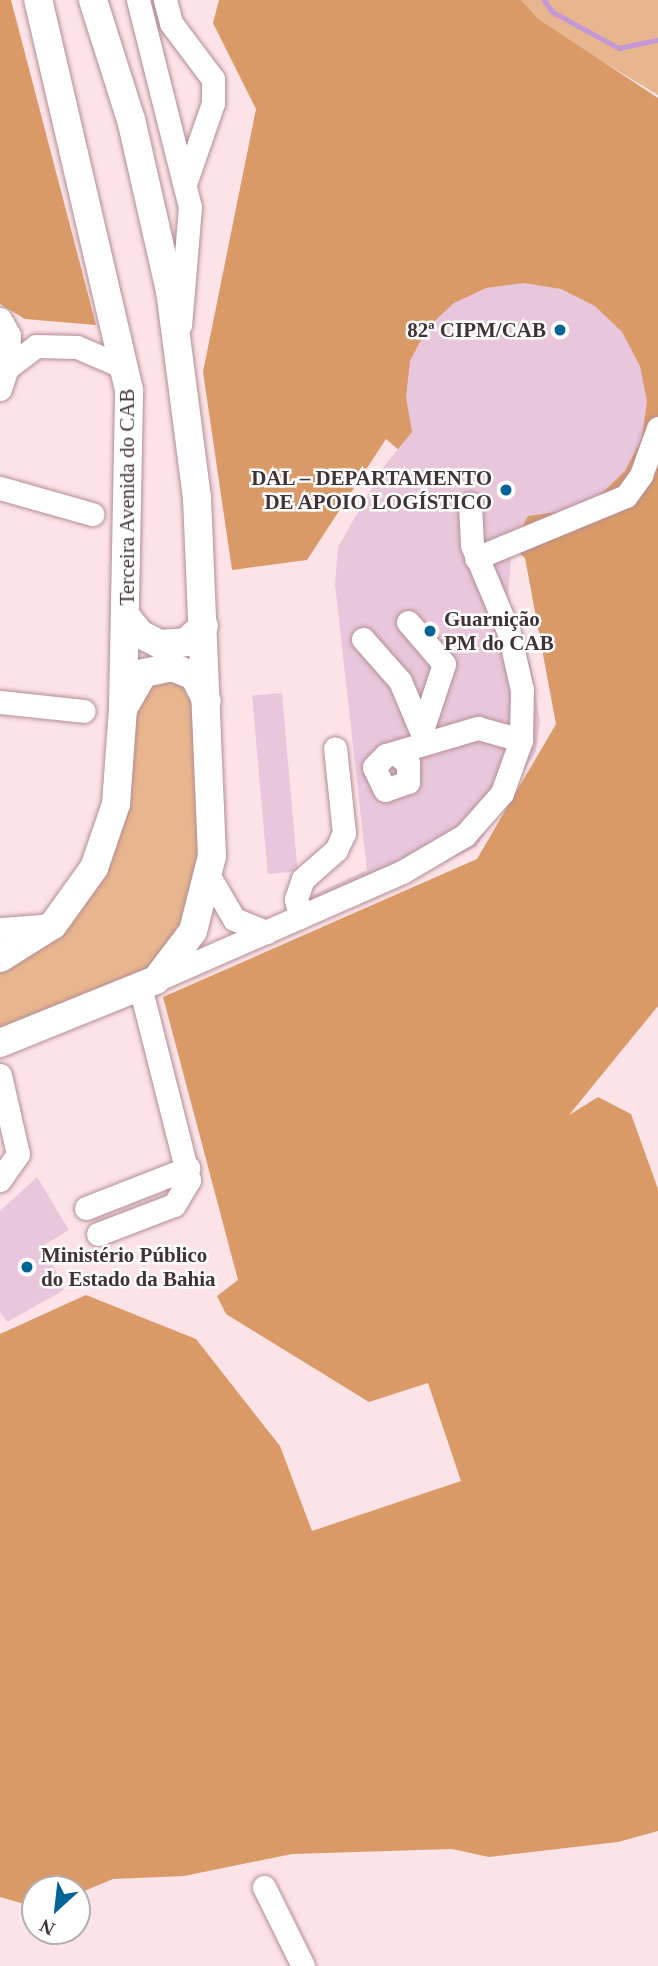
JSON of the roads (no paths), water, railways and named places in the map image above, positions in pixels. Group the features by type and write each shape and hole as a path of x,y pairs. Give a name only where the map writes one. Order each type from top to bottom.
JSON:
{"main road":[{"name":"Terceira Avenida do CAB","path":"0,958 52,925 82,891 107,839 123,708 126,616 126,369 38,0"},
{"path":"0,1044 149,985 186,944 209,876 208,703 197,498 177,346 151,197 93,0"},
{"path":"126,616 140,634 160,644 186,642 204,626"},
{"path":"123,708 144,673 172,667 194,676 208,703"}],"street":[{"path":"138,0 169,109 192,233 177,346"},
{"path":"165,0 171,23 213,79 210,113 185,184"},
{"path":"169,109 210,113"},
{"path":"0,319 9,335 4,379"},
{"path":"4,379 36,346 55,345 126,369"},
{"path":"476,558 626,496 641,475 658,428"},
{"path":"0,488 92,514"},
{"path":"98,1234 174,1205 187,1190 188,1168 149,985 300,917 465,835 502,793 521,740 518,659 476,558 470,504"},
{"path":"408,622 444,664 424,737"},
{"path":"363,639 401,681 424,737"},
{"path":"0,702 84,711"},
{"path":"396,754 424,737 478,728 521,740"},
{"path":"300,917 296,899 303,879 336,850 344,833 335,748"},
{"path":"209,876 234,919 267,932"},
{"path":"0,929 52,925"},
{"path":"0,1075 18,1154 0,1180"},
{"path":"86,1208 188,1168"},
{"path":"264,1887 303,1966"}],"waterway":[{"path":"544,0 553,12 619,48 658,40"}],"place":[{"name":"82ª CIPM/CAB","path":"560,330"},
{"name":"DAL – DEPARTAMENTO DE APOIO LOGÍSTICO","path":"506,490"},
{"name":"Guarnição PM do CAB","path":"430,631"},
{"name":"Ministério Público do Estado da Bahia","path":"27,1267"}]}
